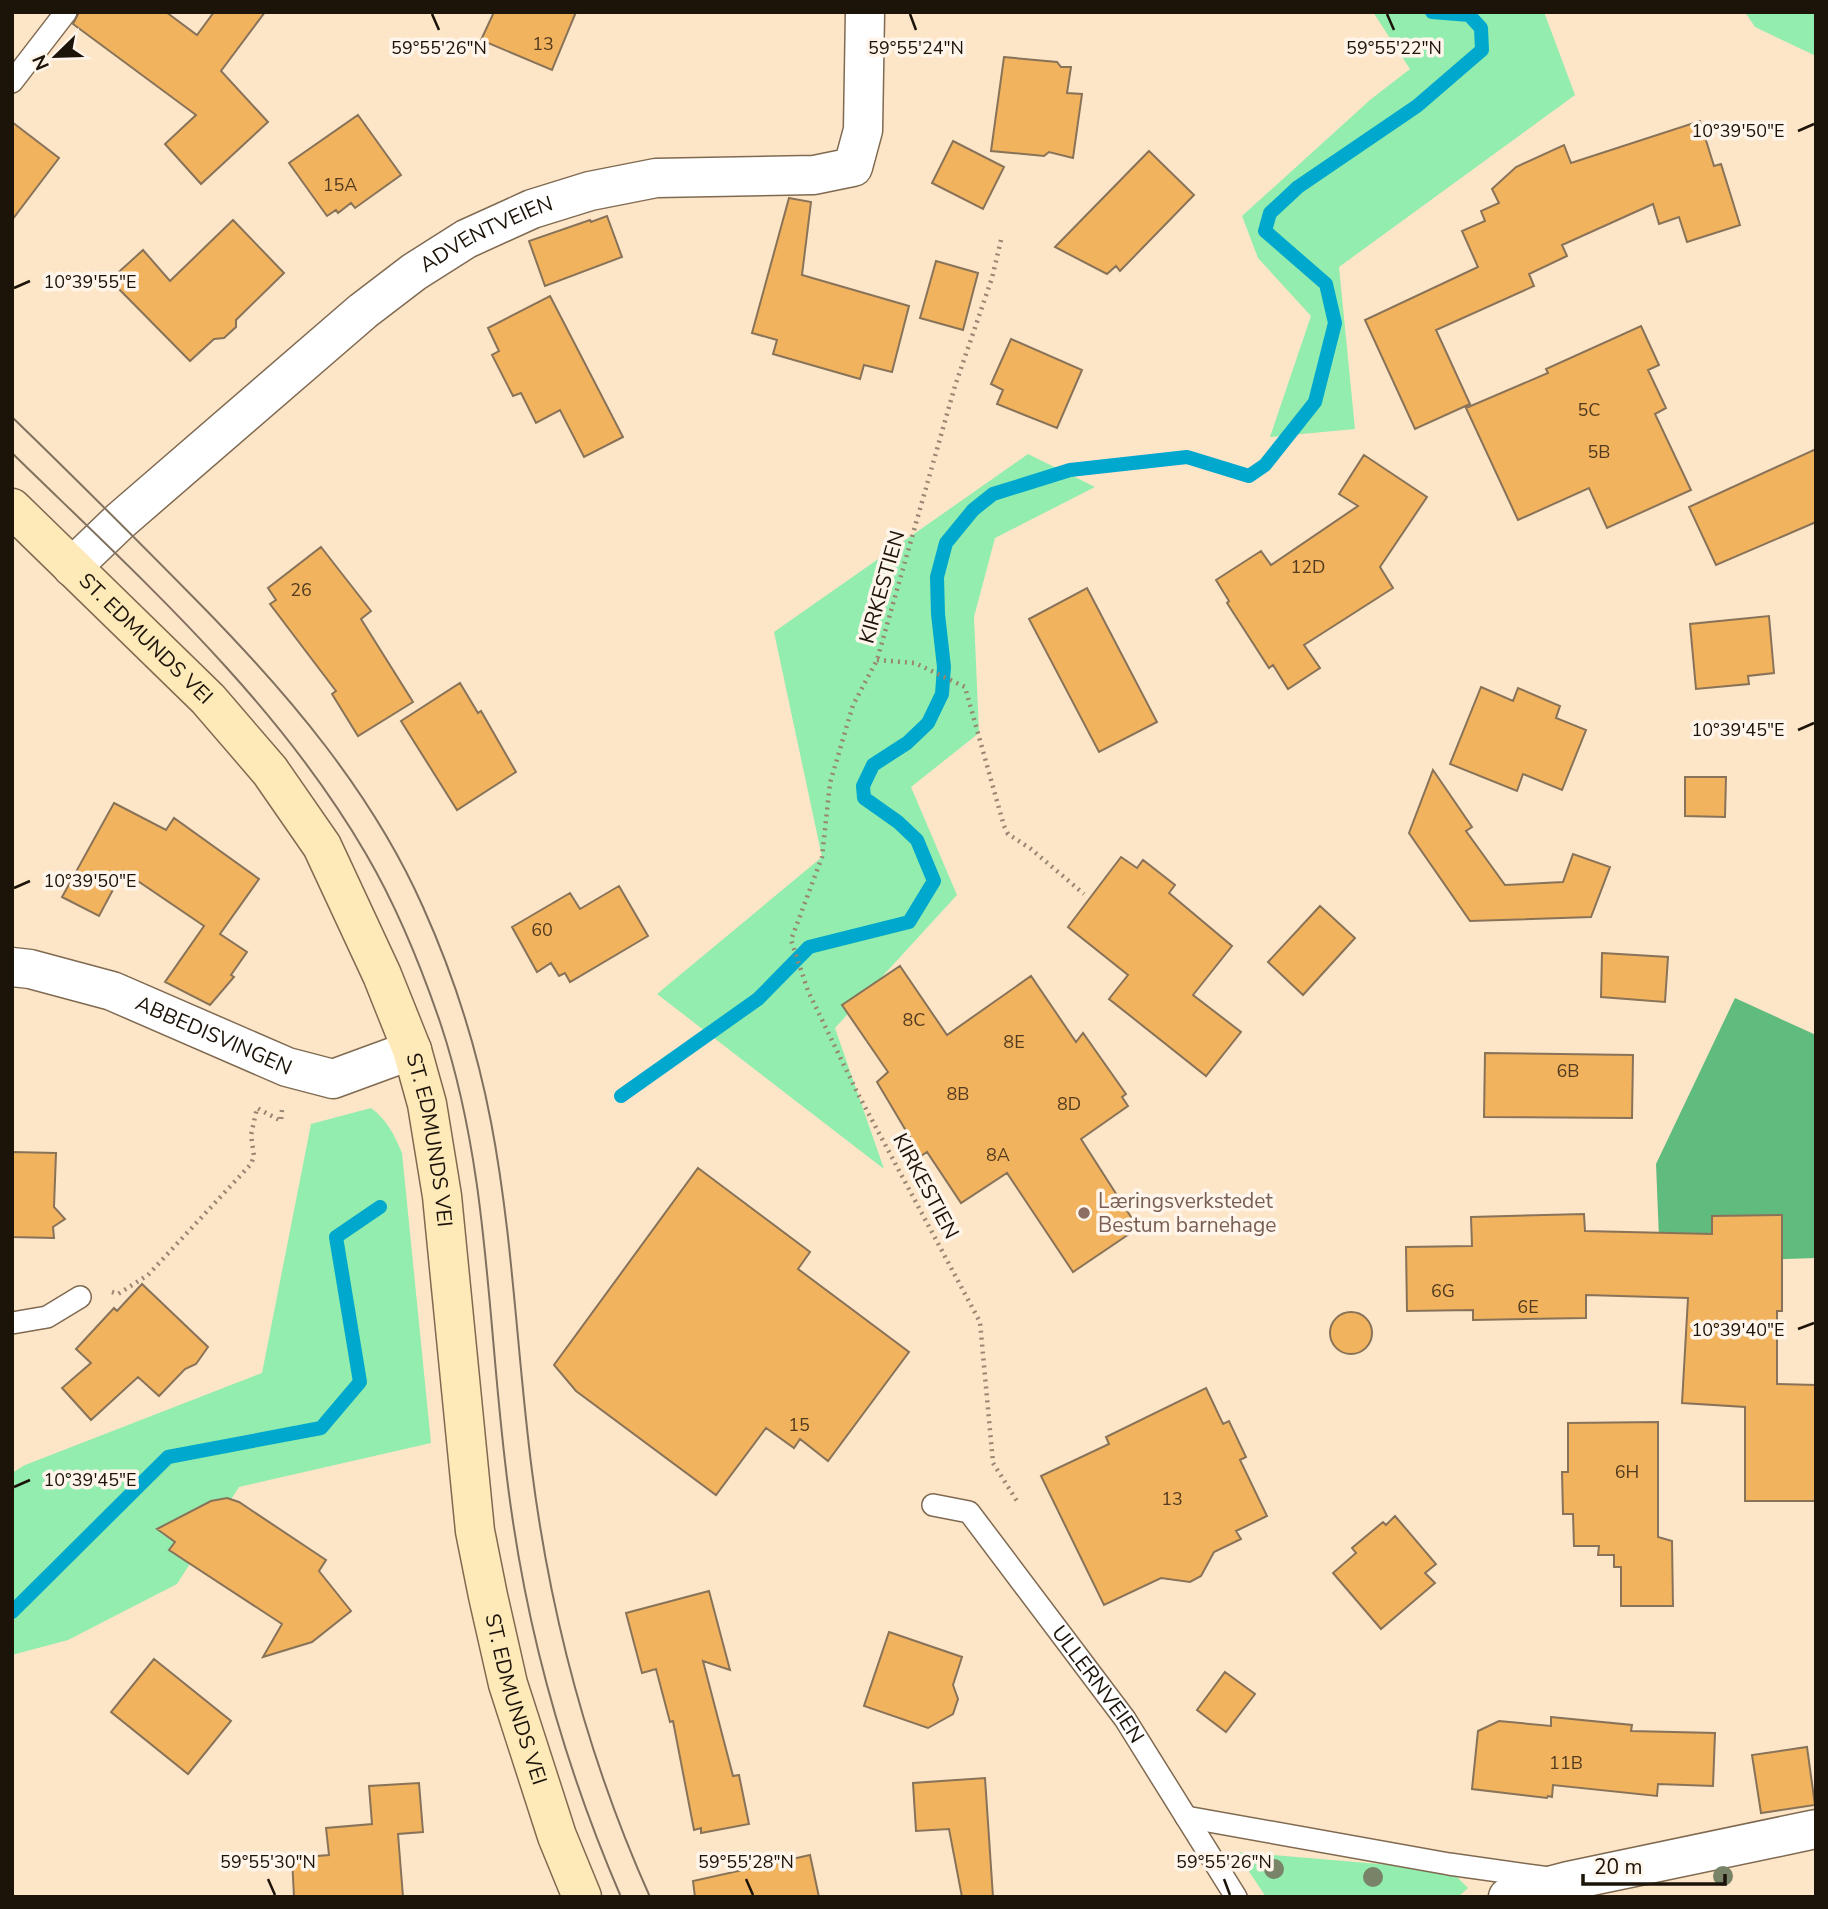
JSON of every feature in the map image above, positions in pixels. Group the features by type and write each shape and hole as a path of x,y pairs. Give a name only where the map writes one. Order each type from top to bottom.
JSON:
{"street":[{"name":"ADVENTVEIEN","path":"72,567 120,521 363,311 414,272 466,239 532,209 590,191 656,178 814,175 853,167 863,130 865,12"},
{"name":"ST. EDMUNDS VEI","path":"12,508 208,699 270,771 322,846 382,975 412,1050 427,1104 442,1196 475,1531 488,1596 508,1684 557,1836 582,1897"},
{"name":"ABBEDISVINGEN","path":"12,967 30,969 112,991 287,1067 333,1079 412,1050"},
{"path":"1508,1897 1568,1881 1816,1829"}],"lane":[{"path":"12,82 66,12"},
{"path":"12,1322 47,1317 80,1297"},
{"name":"ULLERNVEIEN","path":"933,1504 969,1512 1125,1719 1236,1897"},
{"path":"1186,1817 1449,1864 1568,1881"}],"path":[{"name":"KIRKESTIEN","path":"1001,240 992,278 955,386 877,660 852,705 830,783 822,857 791,940 808,991 858,1092 980,1322 993,1463 1017,1501"},
{"path":"877,660 915,663 962,683 968,693 1004,826 1009,834 1084,894"},
{"path":"80,1297 102,1289 118,1294 148,1275 251,1164 254,1156 251,1135 257,1108 281,1121 287,1067"}],"green space":[{"path":"1373,12 1544,12 1575,95 1339,267 1355,429 1270,437 1311,316 1258,258 1242,216 1370,100 1410,69"},
{"path":"1745,12 1816,12 1816,56 1755,27"},
{"path":"1028,454 1095,487 995,538 974,617 979,733 911,787 957,895 835,1028 884,1169 657,994 822,857 774,632"},
{"path":"1735,998 1816,1035 1816,1258 1660,1263 1656,1164"},
{"path":"371,1108 390,1128 402,1153 431,1443 239,1487 177,1584 68,1640 12,1655 12,1473 25,1465 262,1373 311,1124"},
{"path":"1236,1852 1450,1870 1468,1888 1458,1897 1266,1897"}],"building":[{"path":"79,12 166,12 197,35 214,12 265,12 221,71 268,122 201,184 165,144 196,115 73,24"},
{"path":"494,12 576,12 552,70 481,40"},
{"path":"1004,57 1057,62 1061,67 1071,67 1067,93 1082,94 1073,158 1049,152 1044,156 991,151"},
{"path":"358,115 401,175 355,208 351,203 338,213 336,210 327,216 289,163"},
{"path":"1700,121 1714,166 1721,164 1740,225 1687,242 1679,217 1659,224 1653,204 1562,245 1567,256 1529,274 1534,286 1436,330 1470,404 1415,429 1365,320 1478,267 1462,231 1485,221 1481,211 1499,203 1492,189 1516,167 1564,145 1571,163"},
{"path":"12,122 59,158 12,220"},
{"path":"953,141 1004,167 983,209 932,183"},
{"path":"1149,151 1194,195 1120,271 1116,266 1107,274 1055,247"},
{"path":"789,198 811,202 802,275 909,306 892,372 864,365 860,379 773,354 777,340 752,333"},
{"path":"607,216 622,257 545,286 529,241"},
{"path":"233,220 284,273 236,320 236,327 224,338 214,339 190,361 110,280 143,250 170,281"},
{"path":"936,261 978,273 963,330 920,318"},
{"path":"550,296 623,437 584,457 560,410 536,423 521,393 513,396 492,355 499,351 488,328"},
{"path":"1641,326 1659,365 1648,370 1666,408 1655,414 1691,490 1607,528 1589,488 1518,520 1466,408 1548,373 1546,369"},
{"path":"1011,339 1082,370 1057,428 997,404 1003,390 991,384"},
{"path":"1816,449 1816,522 1716,565 1689,507"},
{"path":"1364,455 1427,497 1380,567 1393,588 1304,645 1320,668 1288,689 1273,665 1269,668 1227,603 1229,601 1216,580 1261,551 1271,565 1358,506 1339,494"},
{"path":"321,547 371,611 361,619 413,702 358,736 332,694 336,691 270,604 276,600 268,588"},
{"path":"1087,588 1157,722 1099,752 1029,619"},
{"path":"1769,616 1774,673 1748,676 1749,684 1696,689 1690,624"},
{"path":"460,683 478,713 481,711 516,772 457,810 401,721"},
{"path":"1481,687 1513,701 1518,688 1560,706 1556,718 1586,730 1562,790 1523,774 1517,791 1450,764"},
{"path":"1433,770 1472,827 1466,831 1505,885 1563,882 1573,854 1610,867 1591,917 1470,921 1409,833"},
{"path":"1685,777 1726,777 1725,817 1685,816"},
{"path":"114,803 166,830 174,818 259,879 220,934 247,952 231,975 234,977 210,1005 165,982 204,926 123,871 99,916 62,897"},
{"path":"1121,857 1137,868 1143,860 1175,885 1169,893 1232,946 1193,995 1241,1032 1206,1076 1109,999 1128,975 1068,927"},
{"path":"619,886 648,936 570,982 565,973 559,976 551,963 537,972 512,927 570,893 580,909"},
{"path":"1320,906 1355,938 1303,995 1268,962"},
{"path":"1602,953 1668,957 1665,1002 1601,997"},
{"path":"900,966 947,1035 1031,976 1076,1042 1083,1033 1126,1094 1122,1097 1128,1106 1081,1139 1138,1228 1073,1272 1007,1173 961,1203 927,1152 921,1156 877,1082 888,1072 842,1005"},
{"path":"1485,1053 1633,1055 1632,1118 1484,1117"},
{"path":"12,1152 56,1153 54,1207 65,1219 53,1227 54,1238 12,1237"},
{"path":"698,1168 810,1252 798,1269 909,1352 828,1461 800,1439 794,1448 766,1428 716,1495 576,1391 554,1365"},
{"path":"1584,1214 1585,1231 1712,1234 1712,1216 1782,1215 1782,1311 1777,1311 1777,1384 1816,1385 1816,1501 1745,1501 1745,1407 1682,1403 1688,1298 1586,1295 1586,1318 1473,1320 1473,1310 1407,1311 1406,1247 1472,1246 1471,1217"},
{"path":"142,1284 208,1347 196,1364 185,1369 159,1396 138,1377 91,1420 62,1388 91,1363 76,1349 114,1308 117,1311"},
{"path":"1351,1312 1366,1318 1372,1333 1366,1348 1351,1354 1336,1348 1330,1333 1336,1318"},
{"path":"1206,1388 1223,1424 1229,1421 1246,1457 1240,1460 1267,1516 1236,1531 1241,1539 1214,1552 1201,1576 1190,1582 1161,1578 1104,1605 1041,1476 1109,1444 1106,1437"},
{"path":"1658,1422 1658,1537 1672,1541 1673,1606 1621,1606 1621,1567 1614,1567 1614,1555 1598,1555 1599,1546 1574,1546 1573,1514 1563,1514 1562,1472 1568,1472 1568,1423"},
{"path":"227,1498 239,1502 326,1560 319,1571 351,1611 312,1642 263,1657 282,1624 169,1550 175,1542 157,1529 211,1501"},
{"path":"1395,1516 1436,1564 1425,1573 1435,1583 1381,1629 1333,1573 1356,1553 1352,1548 1383,1522 1386,1525"},
{"path":"709,1591 730,1670 703,1661 733,1776 739,1775 749,1824 701,1833 701,1828 694,1830 673,1721 670,1722 656,1669 642,1673 626,1613"},
{"path":"889,1632 962,1657 953,1685 958,1699 953,1714 928,1728 864,1706"},
{"path":"154,1659 231,1721 188,1774 111,1712"},
{"path":"1225,1672 1255,1694 1226,1732 1197,1710"},
{"path":"1551,1717 1632,1725 1631,1731 1715,1733 1713,1786 1658,1784 1657,1796 1553,1785 1552,1797 1547,1798 1472,1789 1478,1731 1499,1721 1551,1726"},
{"path":"1807,1747 1815,1805 1761,1813 1752,1755"},
{"path":"985,1778 993,1897 962,1897 949,1829 916,1831 913,1783"},
{"path":"419,1783 423,1832 398,1834 403,1897 294,1897 292,1858 329,1855 326,1828 372,1824 369,1786"},
{"path":"810,1855 819,1897 695,1897 693,1881"}],"waterway":[{"path":"621,1096 758,999 809,947 909,922 934,881 917,840 898,822 864,798 863,786 873,765 907,743 928,723 942,694 944,667 937,577 946,543 973,510 993,494 1070,470 1187,457 1249,476 1265,465 1315,402 1335,323 1326,284 1265,231 1270,213 1298,187 1417,106 1482,50 1481,28 1469,15 1432,12"},
{"path":"12,1612 168,1457 321,1428 360,1382 336,1237 380,1207"}],"tram line":[{"path":"12,417 202,606 297,710 354,785 379,824 423,907 445,959 463,1013 491,1122 505,1209 532,1471 562,1635 575,1688 608,1794 650,1897"},
{"path":"12,453 203,642 291,743 366,854 408,937 441,1025 458,1084 471,1145 487,1268 504,1454 530,1613 568,1757 621,1897"}],"place":[{"name":"Læringsverkstedet Bestum barnehage","path":"1084,1213"}]}
